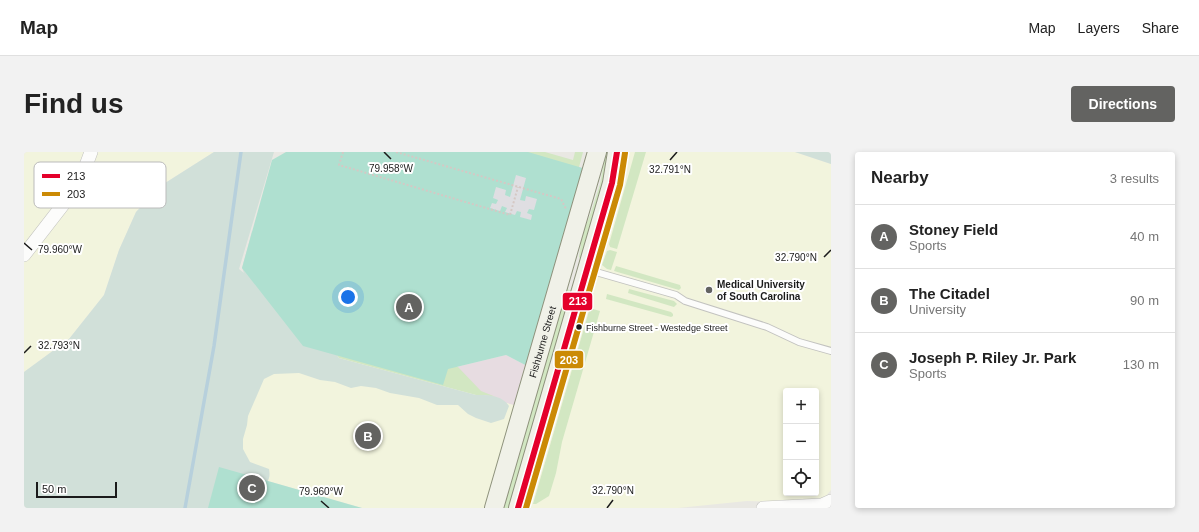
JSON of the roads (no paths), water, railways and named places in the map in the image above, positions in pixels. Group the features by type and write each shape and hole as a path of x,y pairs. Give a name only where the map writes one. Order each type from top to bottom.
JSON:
{"main road":[{"name":"Fishburne Street","path":"494,508 597,152"},
{"path":"518,508 612,183 617,152"},
{"path":"563,270 587,272"}],"street":[{"path":"87,162 91,152"},
{"path":"24,255 60,208"},
{"path":"763,508 817,506 831,500"}],"lane":[{"path":"587,272 676,295 684,301 767,327 800,342 831,351"}],"waterway":[{"path":"185,508 214,346 241,152"}],"place":[{"name":"Medical University of South Carolina","path":"709,290"},
{"name":"Stoney Field","path":"409,307"},
{"name":"Fishburne Street - Westedge Street","path":"579,327"},
{"name":"The Citadel","path":"368,436"},
{"name":"Joseph P. Riley Jr. Park","path":"252,488"}]}
